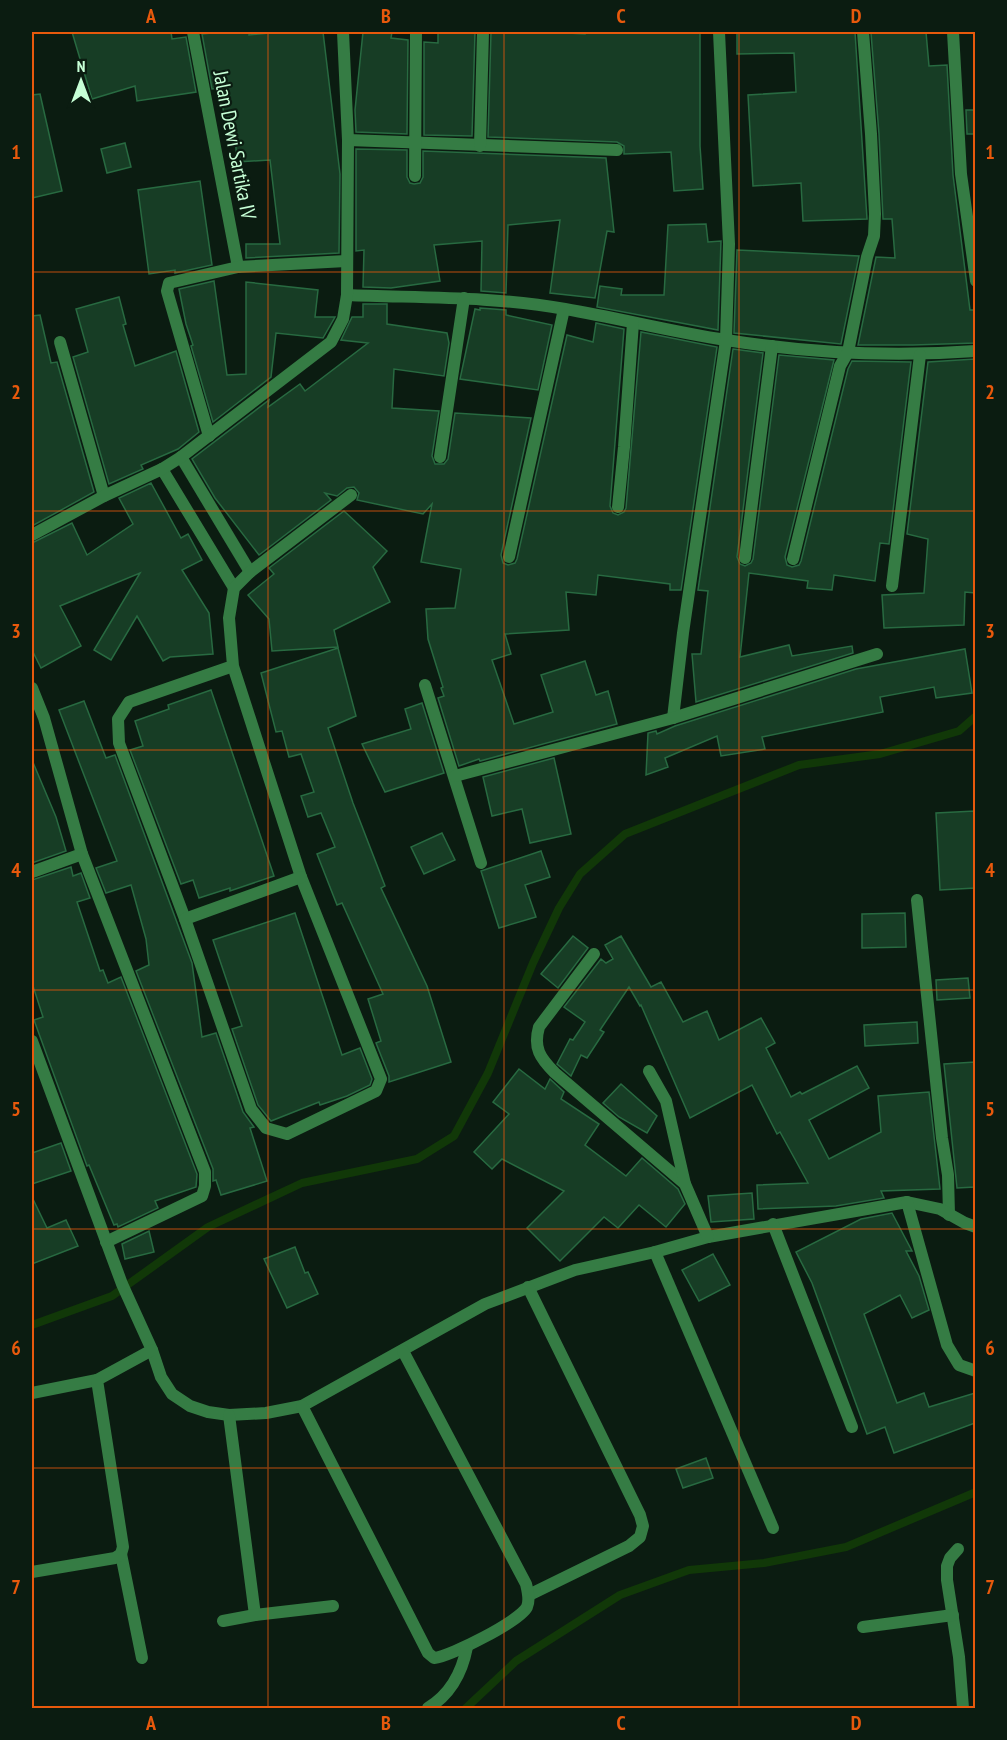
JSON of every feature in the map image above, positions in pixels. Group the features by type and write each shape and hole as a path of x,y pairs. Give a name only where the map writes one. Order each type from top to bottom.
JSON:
{"street":[{"name":"Jalan Dewi Sartika IV","path":"194,32 238,267"},
{"path":"32,535 104,496 162,469 181,457 332,342 343,319 347,296 348,140 343,32"},
{"path":"415,176 416,32"},
{"path":"480,146 483,32"},
{"path":"673,718 683,633 726,340 730,267 719,32"},
{"path":"793,559 840,366 848,352 867,257 874,236 875,214 863,32"},
{"path":"953,32 961,174 975,281"},
{"path":"348,140 617,150"},
{"path":"209,436 167,286 169,283 238,267 346,261"},
{"path":"347,296 464,298 564,309 633,324 772,346 920,355 975,351"},
{"path":"440,457 464,298"},
{"path":"509,557 564,309"},
{"path":"618,507 633,324"},
{"path":"60,342 104,496"},
{"path":"745,558 772,346"},
{"path":"892,586 920,355"},
{"path":"181,457 250,572"},
{"path":"162,469 234,588"},
{"path":"233,666 129,702 118,719 119,743 185,919 250,1108 266,1128 287,1134 376,1091 381,1079 302,877 233,666 229,618 234,588 250,572 351,495"},
{"path":"455,776 673,718 877,654"},
{"path":"425,685 481,863"},
{"path":"32,688 44,718 82,854 204,1172 205,1186 202,1196 106,1242"},
{"path":"32,872 82,854"},
{"path":"185,919 302,877"},
{"path":"917,900 948,1175 949,1215"},
{"path":"594,954 539,1027 536,1039 537,1050 543,1061 555,1073 685,1184"},
{"path":"32,1041 124,1289 152,1350 161,1377 172,1395 190,1406 208,1412 229,1415 266,1413 302,1406 464,1315 528,1287 575,1270 708,1237 907,1202 940,1209 965,1224 975,1227"},
{"path":"649,1071 666,1101 685,1184 708,1237"},
{"path":"907,1202 947,1345 959,1365 975,1371"},
{"path":"773,1224 852,1427"},
{"path":"655,1252 773,1528"},
{"path":"528,1287 635,1505 642,1526 640,1538 628,1546 529,1595"},
{"path":"32,1394 97,1380 152,1350"},
{"path":"302,1406 428,1653 434,1658 444,1657 468,1647 527,1608 529,1595 521,1574 403,1351"},
{"path":"97,1380 123,1546 121,1554 142,1658"},
{"path":"229,1415 255,1615"},
{"path":"958,1550 950,1558 947,1566 947,1580 959,1657 963,1708"},
{"path":"32,1572 115,1558 121,1554"},
{"path":"223,1621 333,1606"},
{"path":"863,1627 953,1615"},
{"path":"428,1708 454,1684 464,1666 468,1647"}],"building":[{"path":"72,32 171,32 172,39 186,37 196,92 137,101 135,86 92,99"},
{"path":"249,32 249,35 323,32 340,174 339,253 246,258 246,244 280,244 270,160 237,162 234,121 225,122 220,88 212,89 202,34"},
{"path":"363,32 392,32 391,38 408,40 407,134 356,132 355,110"},
{"path":"438,32 475,32 472,136 424,135 424,42 438,43"},
{"path":"491,32 585,34 585,32 700,32 700,146 703,189 674,191 671,152 624,154 624,146 617,142 488,137"},
{"path":"737,32 855,32 867,219 803,221 801,183 753,186 748,95 796,92 794,53 737,54"},
{"path":"926,32 929,66 947,65 953,175 970,310 975,310 975,343 858,345 876,257 895,258 892,219 883,219 871,33"},
{"path":"40,94 62,191 32,198 32,95"},
{"path":"966,110 975,110 975,134 967,134"},
{"path":"125,143 131,167 107,173 101,149"},
{"path":"356,149 407,150 407,177 410,183 414,184 420,183 423,177 423,151 606,158 614,232 607,231 595,298 550,293 560,220 508,225 506,293 481,291 482,241 434,245 440,281 391,288 363,287 364,250 356,251"},
{"path":"200,181 212,265 175,273 175,270 149,274 138,190"},
{"path":"706,224 708,242 721,241 718,330 597,307 600,286 622,289 621,295 664,295 668,225"},
{"path":"737,250 859,256 841,344 734,333"},
{"path":"214,281 227,375 246,374 246,282 318,290 315,317 335,317 323,338 276,333 271,377 213,422 191,346 193,345 179,289"},
{"path":"119,297 126,324 123,325 135,366 176,351 199,432 178,449 141,465 143,469 109,484 73,357 88,352 76,309"},
{"path":"363,304 387,304 387,324 447,333 449,343 444,376 394,369 392,408 439,411 432,456 435,464 444,464 448,459 455,413 531,418 501,555 503,563 508,565 515,563 517,559 567,335 593,342 596,323 624,329 610,506 613,513 618,515 626,508 641,332 717,347 681,590 670,590 670,584 598,575 596,595 566,592 569,630 505,634 511,654 492,660 514,724 553,712 541,675 585,661 596,695 608,691 617,724 459,766 438,698 444,696 441,688 443,687 428,639 426,609 455,608 461,569 421,562 432,504 423,514 357,500 359,493 354,487 347,488 337,496 325,493 331,500 259,555 215,498 192,459 269,400 268,407 300,384 305,391 368,343 341,340 352,317 363,317"},
{"path":"480,308 506,310 506,315 552,325 538,390 460,379 475,309 480,310"},
{"path":"40,315 51,363 57,362 94,492 32,526 32,316"},
{"path":"733,349 763,353 737,557 740,564 745,566 753,559 779,355 834,360 785,557 787,565 792,567 799,565 801,561 848,369 852,361 911,362 889,544 880,543 875,581 834,575 832,590 807,588 808,581 749,573 740,657 789,645 792,656 852,646 853,653 696,702 692,654 701,654 708,591 698,590"},
{"path":"975,359 975,593 965,592 964,625 884,628 882,595 924,593 928,539 907,534 928,362"},
{"path":"151,483 181,538 188,534 202,560 182,570 209,613 213,654 170,657 163,661 137,616 111,660 94,650 140,573 60,606 81,646 41,668 32,650 32,543 72,523 87,555 133,524 119,498"},
{"path":"344,511 387,551 373,567 390,602 334,630 338,647 272,651 269,619 248,595 274,574 269,568"},
{"path":"338,648 356,716 328,728 353,803 385,886 381,888 427,986 451,1062 389,1082 389,1076 376,1043 381,1041 368,999 383,994 342,903 337,905 317,854 335,847 321,813 308,817 301,796 314,792 301,754 289,757 282,731 276,732 261,673"},
{"path":"965,649 972,693 936,698 934,687 880,697 883,712 762,737 765,749 721,756 717,736 665,758 668,767 646,775 648,733 656,731 657,734 675,726 856,669"},
{"path":"211,690 274,876 230,891 230,888 199,898 193,880 181,884 130,750 143,746 135,721 169,709 168,705"},
{"path":"84,701 106,758 115,755 192,963 202,1037 216,1033 243,1112 254,1127 250,1128 267,1181 221,1195 216,1180 213,1181 213,1169 136,971 149,965 146,939 131,885 106,893 96,868 117,861 59,710"},
{"path":"422,703 444,773 385,792 362,744 411,729 405,709"},
{"path":"554,758 571,834 530,843 522,809 492,816 483,777"},
{"path":"32,760 56,817 66,851 32,863"},
{"path":"975,811 975,888 940,890 936,813"},
{"path":"442,833 455,860 424,874 411,847"},
{"path":"541,851 550,877 525,885 536,917 499,928 481,871"},
{"path":"71,867 73,876 81,873 90,898 77,902 100,971 103,970 108,983 121,977 197,1174 196,1187 155,1201 158,1208 118,1227 117,1224 114,1225 89,1165 87,1166 34,1020 43,1017 32,983 32,880"},
{"path":"295,913 342,1055 360,1048 372,1079 370,1085 347,1096 320,1105 319,1102 271,1121 258,1105 232,1029 242,1026 213,940"},
{"path":"905,913 906,947 862,948 862,914"},
{"path":"573,936 588,948 558,988 541,974"},
{"path":"621,936 651,987 661,982 683,1022 707,1011 719,1040 761,1018 775,1043 766,1048 791,1097 800,1092 802,1094 857,1066 869,1088 809,1120 829,1159 881,1132 878,1096 929,1092 940,1189 881,1191 884,1198 836,1206 758,1209 757,1185 808,1183 780,1132 777,1134 752,1085 690,1118 641,1005 629,987 600,1030 604,1032 587,1058 581,1055 571,1076 557,1064 570,1039 573,1040 585,1022 564,1007 601,959 606,963 613,959 605,945"},
{"path":"968,978 970,998 937,1000 936,980"},
{"path":"917,1022 918,1043 865,1046 864,1025"},
{"path":"975,1062 975,1187 957,1188 944,1064"},
{"path":"519,1069 545,1089 550,1079 564,1092 561,1099 599,1124 585,1145 626,1176 642,1158 678,1189 685,1204 666,1227 639,1205 618,1228 604,1217 560,1261 527,1228 564,1191 502,1159 492,1169 474,1152 509,1114 493,1102"},
{"path":"621,1084 657,1116 647,1133 619,1117 603,1103"},
{"path":"61,1143 71,1171 32,1184 32,1153"},
{"path":"752,1193 754,1219 711,1222 708,1196"},
{"path":"32,1197 47,1228 66,1220 78,1246 32,1264"},
{"path":"892,1213 912,1251 906,1251 919,1276 929,1310 912,1318 900,1295 864,1314 897,1403 924,1393 929,1407 975,1393 975,1423 894,1453 885,1427 867,1434 812,1283 796,1252 861,1219"},
{"path":"149,1231 154,1252 125,1259 122,1244"},
{"path":"295,1247 305,1273 308,1272 318,1294 287,1308 264,1259"},
{"path":"713,1254 730,1285 699,1301 682,1270"},
{"path":"706,1458 713,1478 683,1488 676,1469"}],"waterway":[{"path":"32,1325 112,1296 208,1227 302,1183 417,1159 454,1136 488,1073 533,963 559,908 580,874 625,834 799,765 880,754 959,731 976,716"},
{"path":"466,1708 516,1661 620,1595 689,1570 764,1563 846,1547 976,1492"}]}
